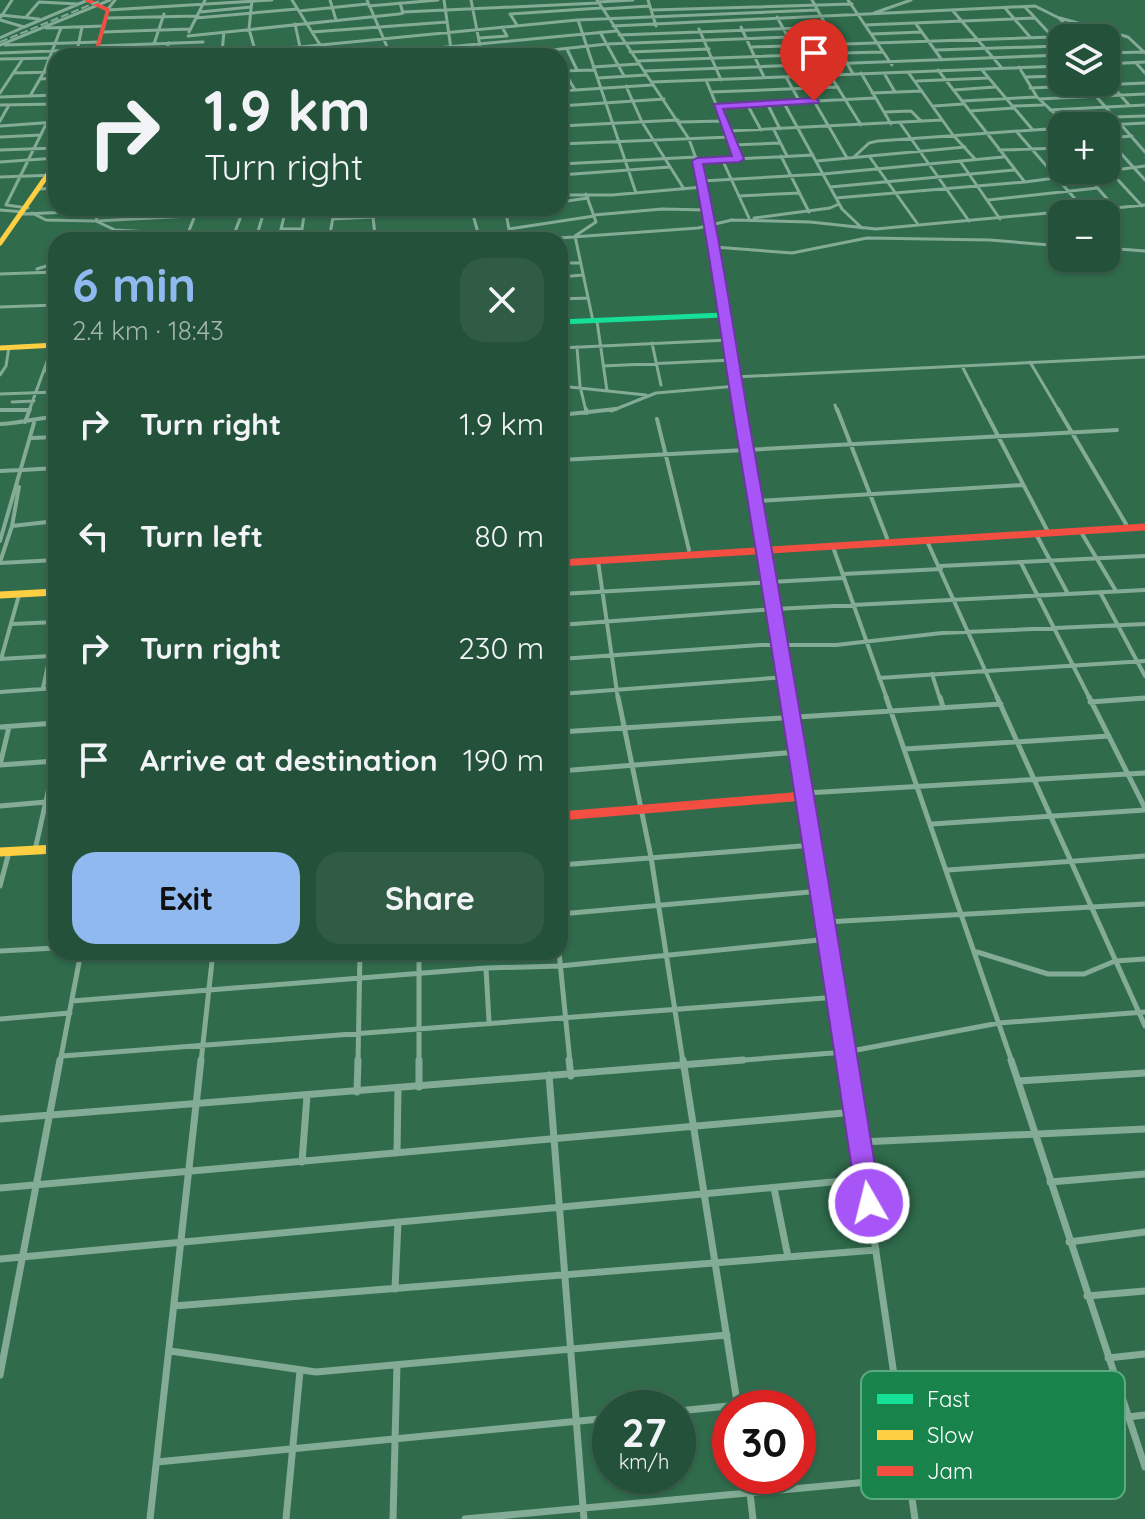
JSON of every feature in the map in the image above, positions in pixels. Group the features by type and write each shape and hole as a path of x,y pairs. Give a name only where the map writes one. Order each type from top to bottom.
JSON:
{"main road":[{"path":"85,1 103,24"},
{"path":"0,243 27,212 48,180"},
{"path":"568,322 723,315 806,803 792,797"},
{"path":"4,348 48,350"},
{"path":"568,561 887,538 1145,525"},
{"path":"568,560 689,550 833,546 1145,525"},
{"path":"0,593 48,590"},
{"path":"0,593 48,591"},
{"path":"568,816 792,797 805,793"},
{"path":"4,852 48,850"}],"street":[{"path":"1,17 12,0"},
{"path":"103,24 115,0"},
{"path":"150,9 155,0"},
{"path":"174,8 177,0"},
{"path":"185,48 190,29 205,0"},
{"path":"198,15 272,0"},
{"path":"292,0 322,48"},
{"path":"330,0 336,20"},
{"path":"41,28 438,0"},
{"path":"444,0 451,46"},
{"path":"471,0 481,48"},
{"path":"188,36 403,12 633,0"},
{"path":"648,0 670,60"},
{"path":"674,0 678,9"},
{"path":"688,0 721,80"},
{"path":"713,0 717,8"},
{"path":"740,0 743,7"},
{"path":"753,0 756,6"},
{"path":"785,0 788,5"},
{"path":"848,0 897,72"},
{"path":"870,15 909,0"},
{"path":"26,17 39,2 85,1"},
{"path":"0,38 85,1"},
{"path":"598,2 679,121 697,159 711,226 723,315"},
{"path":"814,2 853,74"},
{"path":"517,25 510,14 814,2 852,4"},
{"path":"0,45 79,43 103,24 150,9 251,3"},
{"path":"251,3 249,29 254,48"},
{"path":"368,3 389,48"},
{"path":"400,3 403,12"},
{"path":"770,6 809,76"},
{"path":"1024,6 1048,33"},
{"path":"613,26 1024,6 1042,7 1065,24"},
{"path":"732,7 735,12"},
{"path":"1004,7 1046,56"},
{"path":"154,44 165,8"},
{"path":"980,9 991,20"},
{"path":"287,48 577,20 818,10"},
{"path":"953,10 1002,68"},
{"path":"908,13 942,60"},
{"path":"1,17 44,20"},
{"path":"1,17 24,27"},
{"path":"865,25 1035,18"},
{"path":"1059,18 1128,37 1145,52"},
{"path":"577,20 636,193"},
{"path":"738,21 764,77"},
{"path":"312,32 447,22"},
{"path":"103,24 154,44 203,42"},
{"path":"0,45 41,28 103,24 158,30 190,29"},
{"path":"295,24 300,47"},
{"path":"78,48 82,27"},
{"path":"479,38 507,36 502,27"},
{"path":"436,48 600,32 827,27"},
{"path":"53,48 61,28"},
{"path":"0,31 15,31"},
{"path":"222,48 224,32"},
{"path":"600,32 624,76"},
{"path":"871,34 922,32"},
{"path":"202,48 204,34"},
{"path":"566,48 789,37"},
{"path":"752,47 1048,37"},
{"path":"504,41 506,48"},
{"path":"1140,47 1145,41"},
{"path":"167,48 169,43"},
{"path":"936,50 1048,46"},
{"path":"630,52 709,49"},
{"path":"0,53 48,52"},
{"path":"568,52 577,70"},
{"path":"842,53 883,52"},
{"path":"1120,53 1145,52"},
{"path":"27,53 3,85 0,95 48,95"},
{"path":"568,71 637,62 799,55"},
{"path":"598,78 717,68 1046,56"},
{"path":"0,59 48,59"},
{"path":"30,96 48,62"},
{"path":"1120,64 1145,62"},
{"path":"1135,63 1145,73"},
{"path":"568,90 764,77 1048,66"},
{"path":"1019,67 1030,88 1052,112"},
{"path":"981,69 1032,130"},
{"path":"938,70 1025,182"},
{"path":"0,75 48,72"},
{"path":"908,72 975,160"},
{"path":"861,73 891,124"},
{"path":"884,73 895,92"},
{"path":"830,75 861,125"},
{"path":"1025,77 1048,76"},
{"path":"786,77 800,102"},
{"path":"40,79 48,78"},
{"path":"916,81 988,78"},
{"path":"568,80 575,90"},
{"path":"706,80 739,159"},
{"path":"1120,84 1145,83"},
{"path":"626,86 642,122 684,189"},
{"path":"711,92 838,87"},
{"path":"953,90 996,87"},
{"path":"1030,88 1048,87"},
{"path":"872,93 922,91"},
{"path":"1120,95 1145,94"},
{"path":"1120,95 1130,105"},
{"path":"933,106 1005,98 1096,96 1110,112"},
{"path":"717,106 875,98"},
{"path":"568,104 665,99"},
{"path":"814,101 847,158"},
{"path":"767,103 780,129"},
{"path":"784,103 839,204 863,228"},
{"path":"0,105 48,104"},
{"path":"747,104 761,130"},
{"path":"9,105 0,124 47,123 31,161 6,205 46,220 215,216"},
{"path":"969,111 1045,105"},
{"path":"1050,110 1145,105"},
{"path":"884,112 911,111 921,122"},
{"path":"1120,117 1145,116"},
{"path":"728,131 942,120"},
{"path":"568,126 724,121"},
{"path":"900,123 970,222"},
{"path":"1120,124 1145,123"},
{"path":"1120,124 1144,148"},
{"path":"871,125 882,140"},
{"path":"854,157 869,143 882,140 1047,129"},
{"path":"774,130 787,156"},
{"path":"1016,131 1048,170"},
{"path":"0,137 41,135"},
{"path":"1120,137 1132,136"},
{"path":"568,144 730,137"},
{"path":"733,145 780,143"},
{"path":"817,161 965,147"},
{"path":"0,150 48,148"},
{"path":"998,150 1048,148"},
{"path":"568,164 813,155"},
{"path":"1122,155 1145,180"},
{"path":"781,156 809,212"},
{"path":"869,156 917,223"},
{"path":"702,181 823,174 1003,157"},
{"path":"722,159 749,218"},
{"path":"0,162 48,160"},
{"path":"959,161 1000,219"},
{"path":"1120,169 1145,166"},
{"path":"568,175 670,167"},
{"path":"830,187 1014,170"},
{"path":"0,177 48,176"},
{"path":"836,198 1048,180"},
{"path":"1037,181 1047,194"},
{"path":"1120,182 1143,206"},
{"path":"1060,184 1075,200"},
{"path":"1094,184 1107,200"},
{"path":"568,195 703,187"},
{"path":"40,189 48,188"},
{"path":"988,200 1097,188"},
{"path":"739,196 799,193"},
{"path":"568,200 587,196"},
{"path":"575,236 595,224 587,196"},
{"path":"568,237 617,236 711,226 731,220 809,212 839,204"},
{"path":"1120,209 1143,206"},
{"path":"509,229 662,209 708,210"},
{"path":"0,210 48,211"},
{"path":"794,221 808,216 809,212"},
{"path":"731,220 794,221 881,229 917,223 970,222 1048,213"},
{"path":"96,221 97,216"},
{"path":"280,232 284,216"},
{"path":"302,232 304,216"},
{"path":"331,232 333,216"},
{"path":"507,216 510,232"},
{"path":"188,232 195,217"},
{"path":"333,219 373,217 375,232"},
{"path":"96,221 115,230 147,232 153,218"},
{"path":"281,228 302,229"},
{"path":"575,236 595,321 607,391"},
{"path":"714,247 792,253 867,238 977,239 1048,245"},
{"path":"1120,249 1145,251"},
{"path":"568,263 581,263"},
{"path":"33,271 48,266"},
{"path":"0,274 48,272"},
{"path":"568,276 583,275"},
{"path":"568,299 588,298"},
{"path":"0,307 48,305"},
{"path":"568,348 728,340"},
{"path":"652,343 661,385"},
{"path":"577,347 580,386 587,413"},
{"path":"0,375 6,366 4,348"},
{"path":"568,386 647,395 736,382 1145,357"},
{"path":"603,366 732,360"},
{"path":"1030,362 1126,524"},
{"path":"25,422 48,364"},
{"path":"962,366 1047,530"},
{"path":"0,394 48,392"},
{"path":"7,410 12,402 11,394"},
{"path":"568,414 621,409 647,395"},
{"path":"12,402 34,401"},
{"path":"835,405 887,538"},
{"path":"0,410 29,410"},
{"path":"0,424 34,423 48,418"},
{"path":"657,419 689,550"},
{"path":"0,541 34,423"},
{"path":"568,460 1117,430"},
{"path":"32,438 48,437"},
{"path":"0,471 48,468"},
{"path":"19,482 20,494 0,562 48,560"},
{"path":"756,501 1023,485"},
{"path":"12,526 48,522"},
{"path":"1080,531 1116,591"},
{"path":"1036,534 1068,594"},
{"path":"926,540 1115,961 1142,1013 1145,1026"},
{"path":"833,546 976,952 1112,1371"},
{"path":"568,593 1145,556"},
{"path":"598,561 622,728 651,857 735,1390"},
{"path":"932,824 1145,809 1021,563"},
{"path":"568,625 775,609 1145,590"},
{"path":"1100,592 1145,676"},
{"path":"18,594 1,659 48,656"},
{"path":"12,624 48,622"},
{"path":"568,659 781,644 866,643 969,632 1145,624"},
{"path":"879,678 1145,661"},
{"path":"43,688 48,665"},
{"path":"932,674 943,707"},
{"path":"568,693 786,677"},
{"path":"0,692 48,688"},
{"path":"1090,702 1145,698"},
{"path":"568,731 1001,704"},
{"path":"0,727 48,724"},
{"path":"9,727 0,766 48,762"},
{"path":"905,749 1109,736"},
{"path":"568,770 799,752"},
{"path":"805,793 1145,773"},
{"path":"35,851 48,793"},
{"path":"0,806 46,802"},
{"path":"806,803 895,1371"},
{"path":"568,864 814,845"},
{"path":"0,886 4,852"},
{"path":"948,870 1145,856"},
{"path":"568,913 821,891"},
{"path":"826,922 1145,904"},
{"path":"72,1001 486,968 560,966 829,939"},
{"path":"0,951 48,948"},
{"path":"976,952 1048,974 1084,974 1115,961 1145,959"},
{"path":"0,1375 4,1340 24,1258 80,960"},
{"path":"150,1519 212,960"},
{"path":"357,1092 360,960"},
{"path":"419,960 419,1087"},
{"path":"560,960 571,1076"},
{"path":"486,968 489,1022"},
{"path":"62,1056 838,997"},
{"path":"0,1019 70,1013"},
{"path":"0,1119 846,1052 999,1023 1142,1013"},
{"path":"1018,1081 1145,1073"},
{"path":"549,1075 584,1519"},
{"path":"397,1153 398,1089"},
{"path":"302,1162 307,1096"},
{"path":"0,1188 855,1112"},
{"path":"861,1142 1145,1129"},
{"path":"1050,1182 1145,1174"},
{"path":"0,1259 865,1179"},
{"path":"774,1188 788,1257"},
{"path":"395,1289 398,1222"},
{"path":"1069,1242 1145,1232"},
{"path":"174,1306 876,1250"},
{"path":"1087,1296 1145,1291"},
{"path":"170,1351 300,1371 727,1335"},
{"path":"1108,1358 1145,1354"},
{"path":"393,1519 397,1365"},
{"path":"286,1519 300,1371"},
{"path":"1125,1408 1145,1467"},
{"path":"1128,1417 1145,1415"},
{"path":"157,1462 592,1420"},
{"path":"816,1486 861,1482"},
{"path":"465,1519 726,1494"},
{"path":"750,1494 753,1519"},
{"path":"913,1499 915,1519"}],"railway":[{"path":"0,42 102,0"}],"traffic: fast":[{"path":"568,322 723,315 743,418 806,803"}],"traffic: slow":[{"path":"0,243 34,199 48,174"},
{"path":"0,348 48,345"},
{"path":"0,595 48,592"},
{"path":"0,852 48,849"}],"traffic: jam":[{"path":"87,0 108,10 97,48"},
{"path":"568,563 1145,527"},
{"path":"568,815 792,797 805,793"}],"route":[{"path":"814,101 717,106 739,159 697,161 711,226 723,315 799,752 869,1203"}]}
